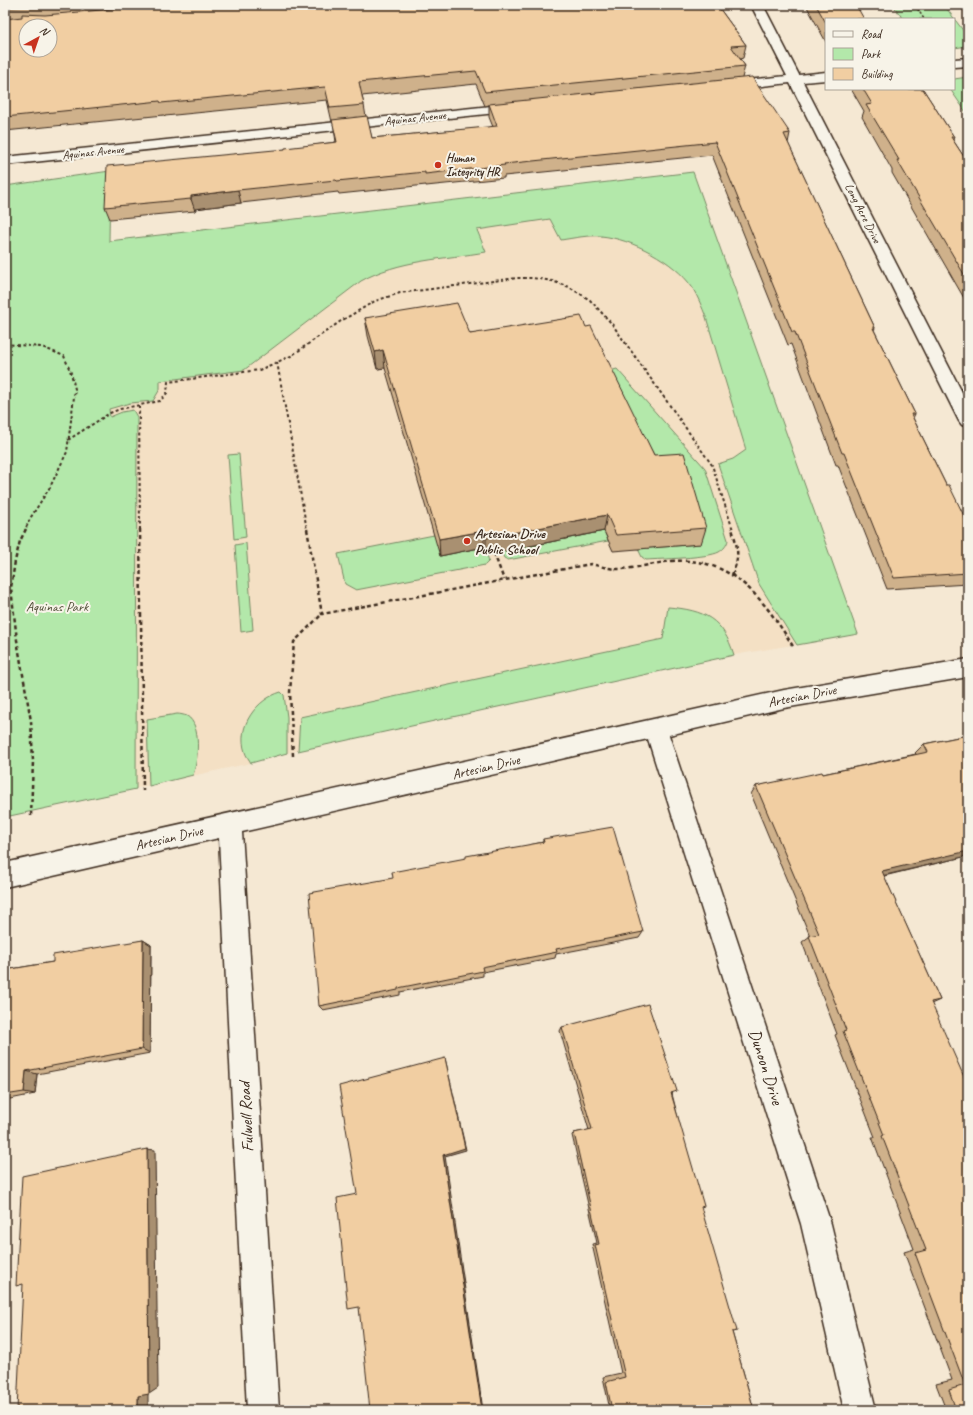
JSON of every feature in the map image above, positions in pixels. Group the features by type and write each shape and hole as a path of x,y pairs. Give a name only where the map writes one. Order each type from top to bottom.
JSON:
{"street":[{"name":"Long Acre Drive","path":"757,5 968,421"},
{"path":"955,63 968,62"},
{"path":"710,87 825,76"},
{"name":"Aquinas Avenue","path":"5,161 536,106"},
{"name":"Artesian Drive","path":"5,875 784,699 968,668"},
{"name":"Dunoon Drive","path":"656,728 816,1224 860,1410"},
{"name":"Fulwell Road","path":"230,824 263,1410"}],"path":[{"path":"915,5 923,18"},
{"path":"68,440 110,413 160,401 165,397 168,391 168,382 259,370 291,356 375,301 400,293 517,278 533,278 552,281 569,287 590,300 612,324 712,465 738,544 738,561 732,575"},
{"path":"5,344 42,347 64,356 71,373 75,389 67,452 50,487 31,517 20,541 11,588 17,640 31,721 33,761 31,816"},
{"path":"277,362 322,614"},
{"path":"139,406 143,791"},
{"path":"494,553 504,580"},
{"path":"293,756 290,692 294,642 322,614 591,564 618,569 682,561 701,563 732,575 752,590 765,603 776,618 794,648"}],"shaded area":[{"name":"Artesian Drive Public School","path":"693,172 858,634 734,655 287,753 251,763 110,794 108,241"}],"green space":[{"path":"893,5 944,5 954,18 902,18"},
{"path":"955,20 968,37 968,46 955,48"},
{"path":"968,77 968,115 951,90 955,90 955,79"},
{"name":"Aquinas Park","path":"110,171 109,241 693,172 858,634 797,645 759,584 718,464 733,459 746,450 706,317 692,287 684,277 675,268 651,253 613,238 596,236 561,240 550,219 477,230 486,252 406,264 375,274 361,281 244,370 160,381 160,389 153,401 130,403 109,409 110,417 122,412 133,410 137,417 136,789 5,817 5,186"},
{"path":"617,369 705,468 728,540 725,547 719,552 705,556 673,559 646,560 642,557 638,549 701,544 679,470 650,472 602,373"},
{"path":"239,454 246,537 234,539 228,455"},
{"path":"604,531 608,541 508,560 504,558 501,552"},
{"path":"434,535 484,547 489,561 485,565 356,590 345,584 338,554"},
{"path":"246,543 253,630 241,632 235,545"},
{"path":"668,607 692,611 711,619 724,633 730,643 734,655 298,751 300,717 663,639"},
{"path":"281,692 284,695 287,717 287,753 251,763 245,753 243,742 243,733 246,723 257,707 272,696"},
{"path":"177,714 187,716 195,727 198,744 193,775 149,786 147,719"}],"building":[{"path":"5,5 39,5 5,8"},
{"path":"157,5 717,5 746,45 731,46 745,66 485,92 476,71 359,82 364,105 330,108 325,87 161,103 160,101 5,117 5,19 22,17 22,14 45,15"},
{"path":"816,5 856,5 863,18 825,18 825,21"},
{"path":"752,77 790,133 784,134 875,328 873,328 915,414 911,414 946,485 949,485 968,524 965,524 968,531 968,573 894,578 844,453 842,453 795,332 792,332 715,142 504,164 505,165 425,174 425,172 238,190 191,196 191,199 105,207 107,166 285,149 337,142 332,120 367,116 372,138 497,126 489,104"},
{"path":"864,90 924,90 954,137 951,137 968,163 968,281 866,105 872,104"},
{"path":"457,303 470,334 581,316 586,327 591,326 654,455 684,453 706,528 616,535 607,515 486,538 484,531 439,539 383,350 375,352 365,318"},
{"path":"968,735 968,851 882,871 940,1000 931,1002 968,1086 968,1410 956,1410 949,1390 965,1385 915,1253 926,1250 882,1136 884,1135 843,1031 846,1030 809,936 819,934 756,786 822,772 823,774 928,752 924,744"},
{"path":"613,827 643,932 556,949 557,952 482,967 483,971 319,1006 309,893 393,878 392,872 466,858 466,856 544,842 543,839"},
{"path":"143,940 142,1049 26,1071 24,1092 5,1095 5,970 53,962 53,955"},
{"path":"648,1004 677,1091 671,1093 704,1206 701,1207 737,1331 732,1332 754,1410 612,1410 606,1382 625,1377 595,1245 599,1244 574,1133 592,1129 562,1027"},
{"path":"445,1058 465,1148 443,1155 482,1410 370,1410 359,1307 348,1309 337,1198 357,1194 339,1086"},
{"path":"147,1149 149,1394 138,1396 138,1410 17,1410 23,1284 16,1286 22,1176"}],"place":[{"name":"Human Integrity HR","path":"438,165"},
{"name":"Artesian Drive Public School","path":"467,541"}]}
